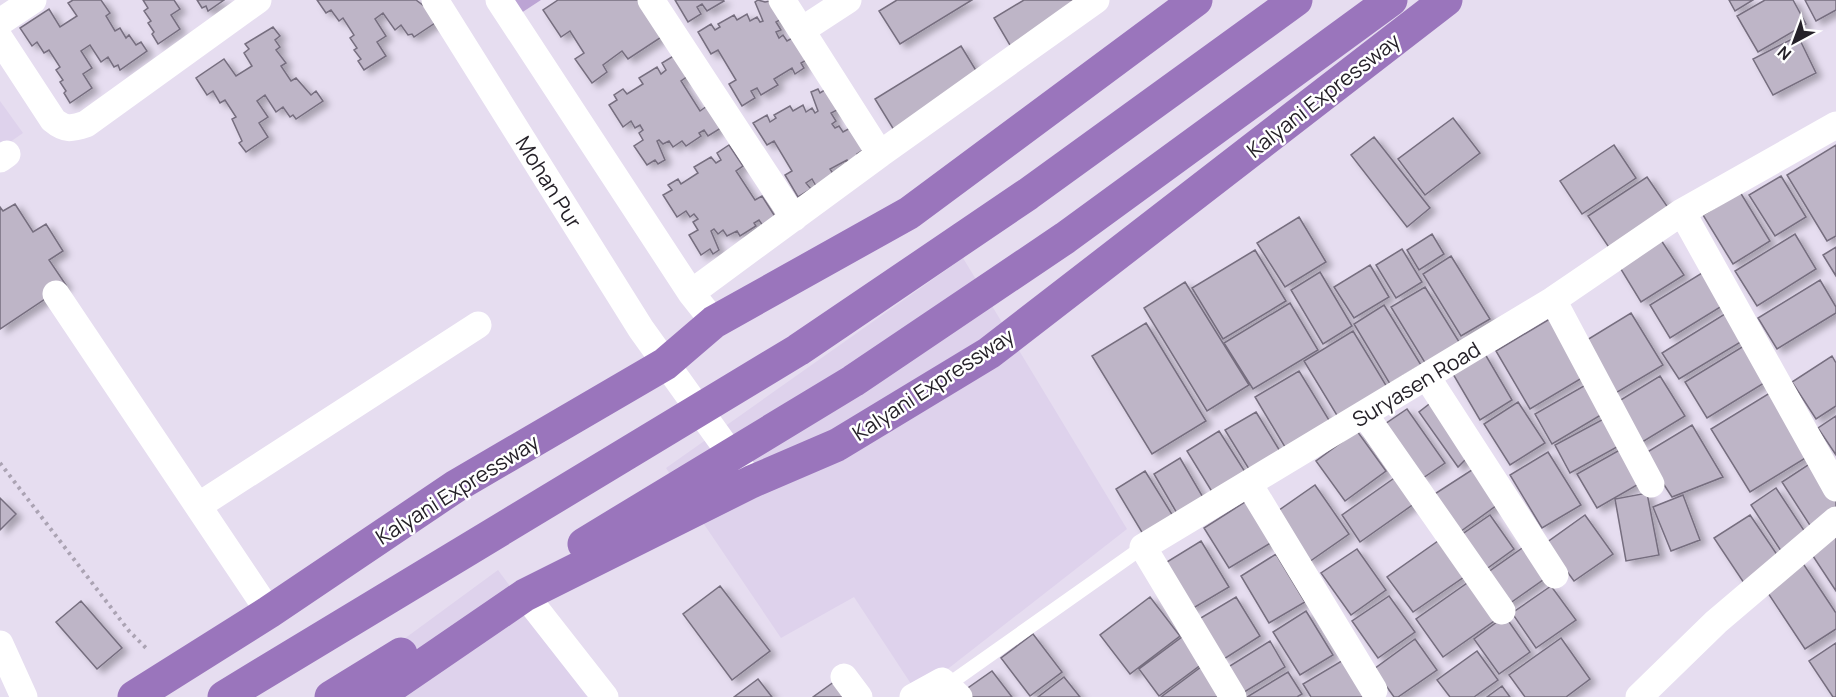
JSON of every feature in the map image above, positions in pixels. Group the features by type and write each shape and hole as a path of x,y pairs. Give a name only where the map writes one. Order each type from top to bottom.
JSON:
{"highway":[{"name":"Kalyani Expressway","path":"134,697 269,612 456,486 665,364 714,322 909,213 1196,0"},
{"path":"224,697 798,351 1028,194 1296,0"},
{"path":"331,697 853,381 1065,238 1391,0"},
{"name":"Kalyani Expressway","path":"376,697 525,595 751,482 837,446 989,353 1446,0"}],"street":[{"path":"0,22 33,0"},
{"path":"0,39 53,120 64,129 73,129 86,124 258,0"},
{"name":"Mohan Pur","path":"435,0 665,364 751,482"},
{"path":"499,0 691,293 714,322"},
{"path":"651,0 794,218"},
{"path":"782,0 880,154"},
{"path":"802,30 848,0"},
{"path":"691,293 880,154 1096,0"},
{"name":"Suryasen Road","path":"1143,547 1553,300 1682,212 1836,126"},
{"path":"1682,212 1836,488"},
{"path":"56,294 269,612"},
{"path":"1553,300 1651,484"},
{"path":"198,506 478,325"},
{"path":"1427,377 1555,574"},
{"path":"1365,415 1502,611"},
{"path":"1249,484 1374,690"},
{"path":"1639,697 1716,622 1836,520"},
{"path":"1143,547 1230,695"},
{"path":"525,595 605,697"},
{"path":"0,644 24,697"},
{"path":"913,697 942,681 954,691"}],"lane":[{"path":"954,691 1143,547"}],"path":[{"path":"0,463 129,631 145,648 175,671"}],"shaded area":[{"path":"503,0 541,0 515,17"},
{"path":"0,101 23,133 0,149"},
{"path":"963,258 1127,529 917,693 854,597 781,638 666,468"},
{"path":"498,570 592,697 325,697"}],"building":[{"path":"73,0 101,0 110,13 106,16 115,31 120,28 126,38 129,35 136,45 141,42 147,51 120,70 118,65 114,67 108,57 101,62 90,45 81,51 92,68 83,74 92,88 70,103 60,82 63,80 56,70 60,67 49,50 44,53 37,42 32,46 20,28 49,9 60,27 77,16 68,3"},
{"path":"143,0 174,0 180,9 171,15 180,29 158,44 148,23 151,21 144,11 148,8"},
{"path":"197,0 224,0 208,11 206,6 202,8"},
{"path":"317,0 416,0 441,19 414,37 412,34 408,35 401,25 395,30 383,13 375,19 386,36 377,42 386,56 364,70 358,61 361,59 354,50 357,48 350,38 354,35 343,18 339,21 331,10 326,13"},
{"path":"558,0 644,0 666,34 628,59 622,51 603,65 607,72 592,83 575,59 584,53 570,31 561,37 543,10"},
{"path":"675,0 724,1 707,11 702,4 697,7 701,14 688,22"},
{"path":"758,0 765,2 775,0 785,17 776,22 781,30 776,32 779,38 783,35 787,41 796,36 810,58 801,63 804,68 795,74 792,68 774,79 778,85 761,95 757,88 751,91 755,98 742,106 729,84 736,80 718,50 711,54 698,32 711,24 715,30 720,27 718,24 734,15 737,20 747,14 750,21 757,17 760,22 763,21 755,2"},
{"path":"897,0 972,0 900,44 879,11"},
{"path":"1024,0 1090,0 1014,52 994,18"},
{"path":"1729,0 1753,0 1735,11"},
{"path":"1765,0 1793,0 1806,24 1758,52 1737,16"},
{"path":"1805,0 1836,0 1836,10 1816,21"},
{"path":"273,27 280,36 275,40 280,47 276,50 286,63 281,66 291,81 296,78 311,95 316,91 323,101 296,119 293,115 290,117 283,107 276,112 265,95 257,101 268,117 259,123 268,137 246,152 239,143 242,141 232,119 236,117 225,100 220,103 213,91 207,95 196,78 224,59 236,76 252,66 244,53 249,49 245,44"},
{"path":"1798,36 1816,73 1773,95 1753,59"},
{"path":"961,46 980,77 894,130 875,99"},
{"path":"675,55 688,76 681,81 700,111 707,106 721,128 708,136 704,130 699,133 701,136 686,146 682,141 673,147 669,141 663,144 657,141 665,160 658,164 655,160 647,165 634,146 643,140 639,133 643,130 640,125 635,128 631,121 623,127 609,105 617,100 614,95 623,89 627,94 643,84 639,78 657,67 661,74 666,70 662,63"},
{"path":"828,88 841,108 831,113 836,121 832,124 835,128 839,126 843,132 852,127 865,149 857,154 860,159 851,165 847,160 830,169 834,175 816,186 812,179 806,183 811,189 798,197 785,175 792,171 774,141 767,145 753,123 767,115 770,122 776,118 774,115 790,106 793,111 803,105 806,112 812,108 815,113 818,111 811,92 818,89 820,93"},
{"path":"1453,118 1480,153 1425,195 1398,159"},
{"path":"1374,137 1430,208 1407,227 1351,155"},
{"path":"729,145 743,166 736,171 755,200 762,196 776,218 763,226 759,220 754,223 756,226 740,236 737,231 727,236 723,230 718,234 714,229 711,231 719,250 713,254 710,249 701,255 689,235 698,230 693,222 698,219 694,214 690,217 686,211 677,217 663,195 672,190 668,185 678,179 681,184 698,173 694,167 711,157 716,163 721,160 717,153"},
{"path":"1614,145 1636,178 1582,214 1560,181"},
{"path":"1836,145 1836,236 1827,241 1787,175"},
{"path":"1781,176 1806,217 1775,236 1749,195"},
{"path":"1647,177 1671,212 1612,252 1588,216"},
{"path":"1740,192 1770,241 1733,264 1703,215"},
{"path":"15,204 33,232 46,224 63,251 49,260 66,285 0,329 0,207 3,211"},
{"path":"1299,217 1326,262 1285,287 1257,243"},
{"path":"1432,234 1444,254 1419,270 1407,250"},
{"path":"1795,234 1816,269 1757,306 1735,271"},
{"path":"1661,240 1684,275 1641,302 1619,266"},
{"path":"1836,247 1836,276 1823,255"},
{"path":"1402,249 1422,282 1396,298 1376,265"},
{"path":"1255,250 1286,301 1223,339 1192,288"},
{"path":"1451,256 1490,319 1461,336 1423,274"},
{"path":"1370,265 1389,297 1354,318 1334,287"},
{"path":"1320,272 1352,326 1323,344 1291,290"},
{"path":"1702,273 1722,306 1670,338 1650,305"},
{"path":"1820,280 1836,307 1836,313 1777,349 1758,318"},
{"path":"1185,282 1249,385 1207,411 1144,308"},
{"path":"1425,287 1461,345 1427,366 1391,307"},
{"path":"1290,303 1318,350 1253,389 1224,343"},
{"path":"1384,305 1421,365 1390,384 1354,324"},
{"path":"1728,312 1744,340 1679,379 1662,353"},
{"path":"1631,313 1663,365 1614,394 1582,343"},
{"path":"1553,317 1587,375 1530,409 1496,351"},
{"path":"1146,323 1206,421 1152,454 1092,356"},
{"path":"1353,331 1387,387 1338,417 1304,361"},
{"path":"1747,344 1769,380 1707,418 1685,382"},
{"path":"1485,354 1512,400 1480,420 1453,374"},
{"path":"1832,356 1836,363 1836,406 1816,419 1792,382"},
{"path":"1299,371 1332,425 1288,452 1255,397"},
{"path":"1660,376 1685,416 1639,444 1614,404"},
{"path":"1589,383 1606,412 1552,444 1535,414"},
{"path":"1773,391 1812,454 1750,492 1711,429"},
{"path":"1437,398 1473,452 1458,467 1419,412"},
{"path":"1518,402 1545,443 1510,465 1484,424"},
{"path":"1407,409 1445,463 1423,478 1385,424"},
{"path":"1256,412 1283,456 1252,474 1225,430"},
{"path":"1611,415 1626,442 1570,473 1555,445"},
{"path":"1836,416 1836,455 1818,428"},
{"path":"1692,425 1723,477 1672,497 1644,454"},
{"path":"1219,431 1247,475 1214,495 1187,451"},
{"path":"1357,431 1386,471 1345,501 1316,461"},
{"path":"1625,447 1644,481 1597,508 1577,474"},
{"path":"1548,452 1581,505 1542,528 1510,475"},
{"path":"1180,458 1204,499 1178,515 1154,474"},
{"path":"1814,461 1836,502 1836,515 1813,530 1782,482"},
{"path":"1478,466 1504,500 1457,534 1430,497"},
{"path":"1145,471 1173,516 1143,534 1116,489"},
{"path":"1400,474 1418,501 1360,542 1342,515"},
{"path":"1315,485 1349,534 1309,562 1275,513"},
{"path":"1776,488 1809,538 1783,554 1751,505"},
{"path":"1647,493 1659,555 1626,561 1615,499"},
{"path":"1683,495 1700,540 1671,551 1653,507"},
{"path":"0,498 16,514 0,530"},
{"path":"1248,500 1274,541 1229,568 1204,528"},
{"path":"1490,515 1514,549 1485,570 1461,535"},
{"path":"1585,515 1613,554 1574,581 1546,543"},
{"path":"1750,515 1780,559 1744,583 1714,538"},
{"path":"1836,533 1836,591 1809,550"},
{"path":"1201,541 1229,587 1190,610 1162,565"},
{"path":"1438,541 1464,577 1413,612 1387,577"},
{"path":"1528,544 1550,575 1506,606 1484,575"},
{"path":"1357,549 1386,590 1351,615 1321,573"},
{"path":"1276,554 1305,602 1269,623 1241,576"},
{"path":"1802,562 1836,613 1836,629 1805,649 1764,587"},
{"path":"1470,581 1497,619 1443,657 1416,619"},
{"path":"720,586 770,651 732,680 683,614"},
{"path":"1551,586 1576,620 1536,648 1512,613"},
{"path":"1389,596 1415,632 1378,658 1352,621"},
{"path":"1150,597 1180,636 1130,674 1100,635"},
{"path":"1236,597 1260,636 1224,659 1199,619"},
{"path":"81,601 122,648 97,669 56,622"},
{"path":"1306,611 1333,655 1300,675 1273,632"},
{"path":"1505,616 1530,652 1499,674 1474,639"},
{"path":"1033,634 1062,672 1030,696 1001,658"},
{"path":"1186,634 1206,661 1159,696 1139,669"},
{"path":"1561,638 1590,679 1566,697 1525,697 1509,675"},
{"path":"1415,639 1437,670 1398,697 1394,697 1374,669"},
{"path":"1270,641 1285,667 1241,694 1225,669"},
{"path":"1836,643 1836,697 1833,697 1809,661"},
{"path":"1477,651 1498,680 1474,697 1450,697 1437,680"},
{"path":"1350,656 1374,697 1311,697 1303,684"},
{"path":"1201,667 1221,697 1161,697"},
{"path":"992,671 1012,697 970,697 965,690"},
{"path":"1288,672 1302,694 1297,697 1247,697"},
{"path":"1064,677 1080,697 1038,697"},
{"path":"758,679 772,697 734,697"},
{"path":"838,679 851,697 813,697"},
{"path":"1502,686 1510,697 1487,697"}]}
